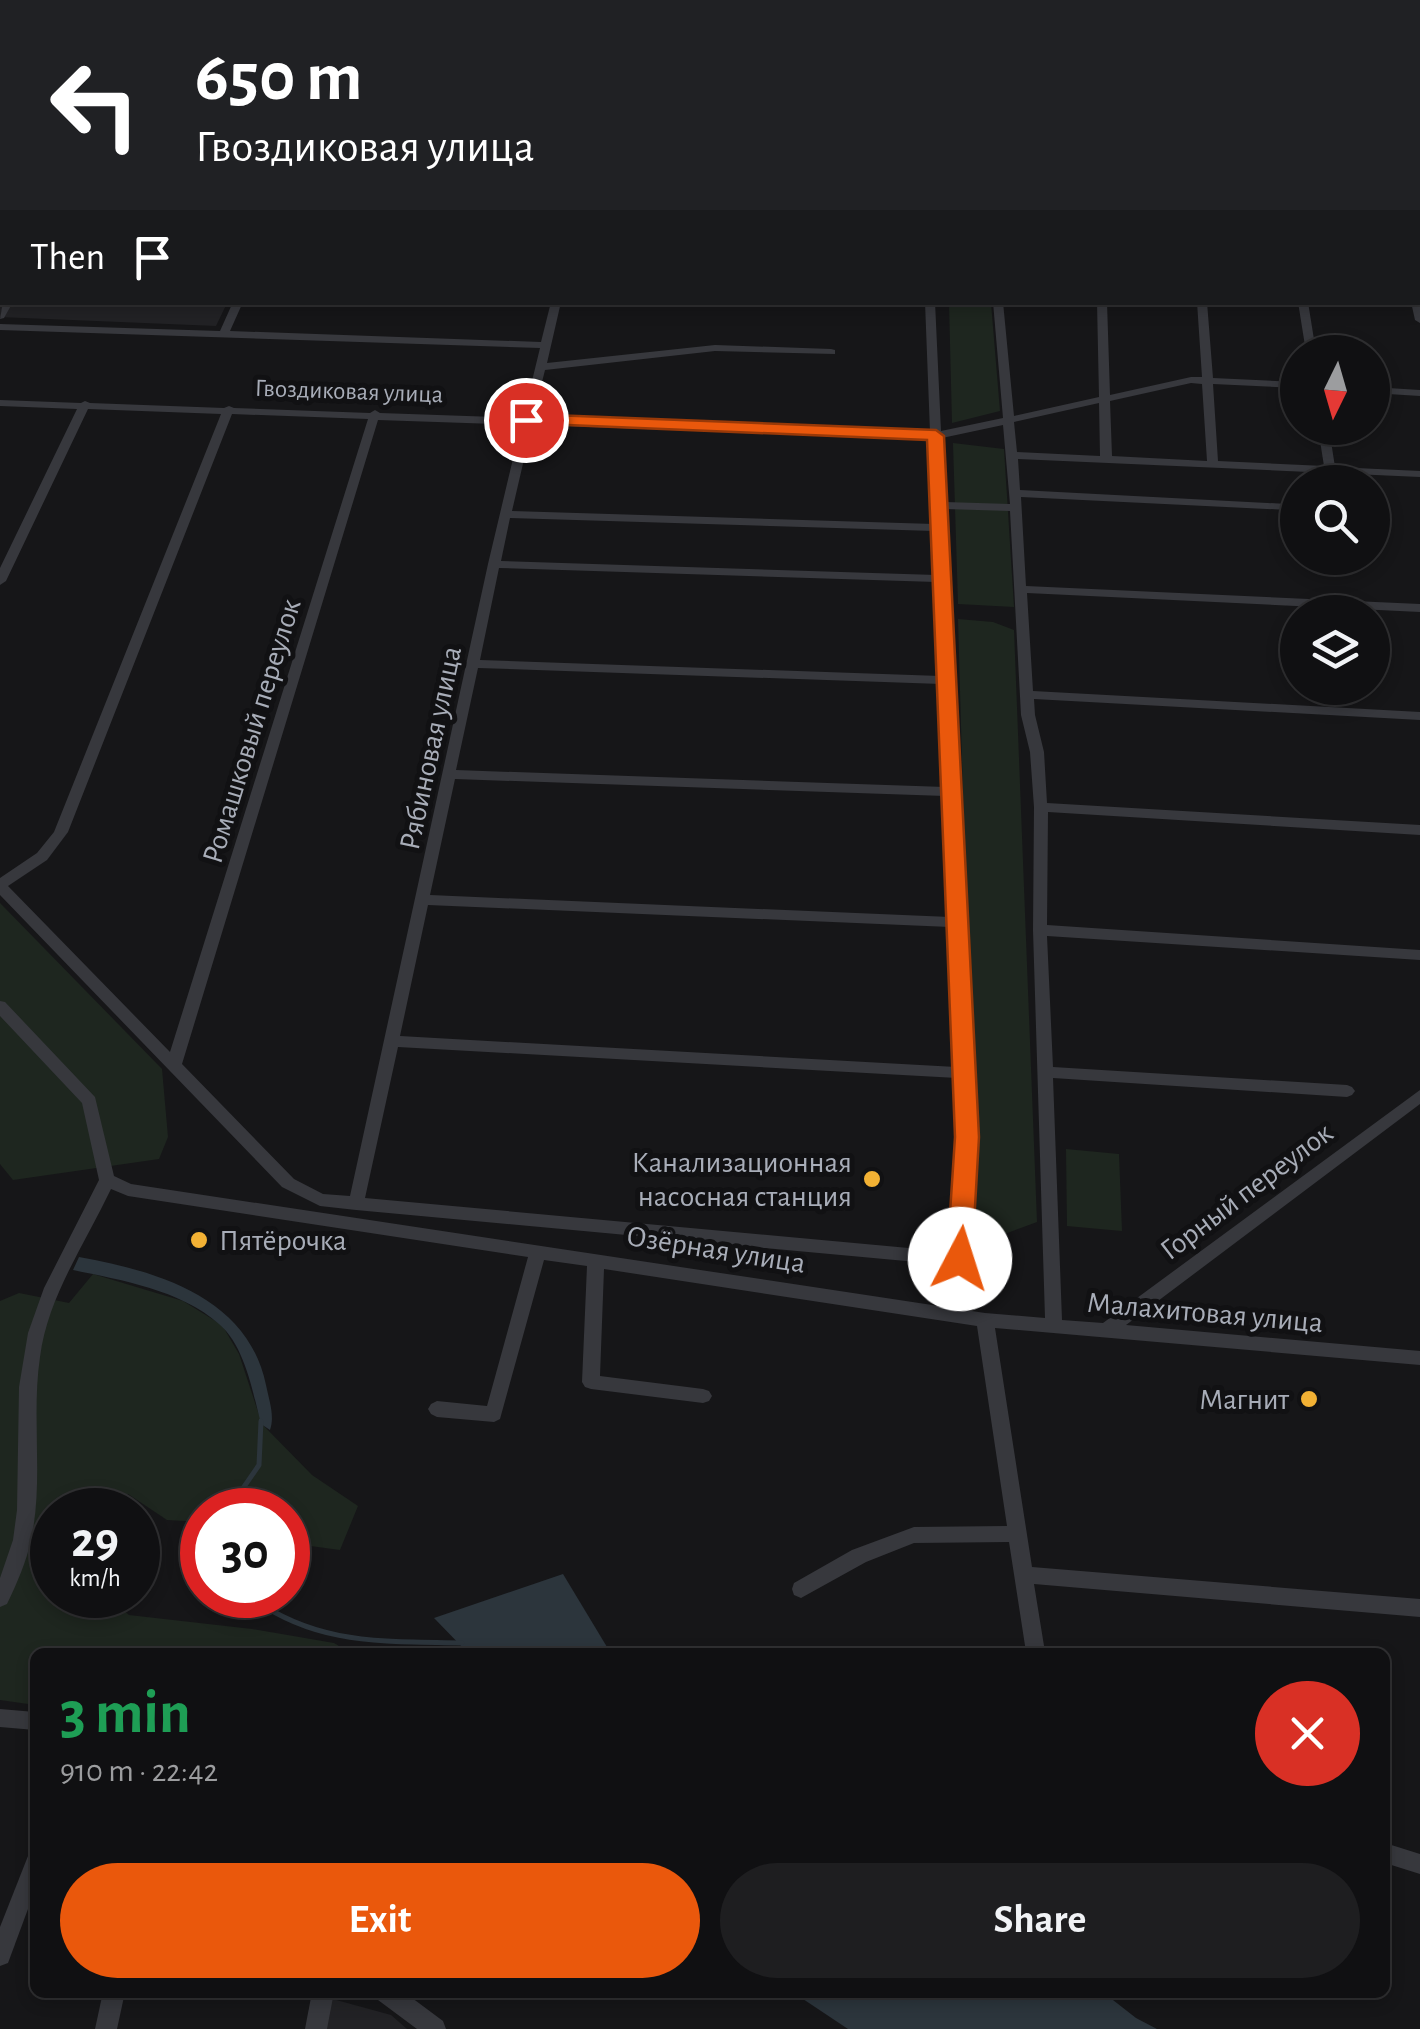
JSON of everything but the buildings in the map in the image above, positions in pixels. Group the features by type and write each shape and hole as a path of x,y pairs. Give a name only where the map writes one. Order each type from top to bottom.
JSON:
{"street":[{"path":"223,335 237,305"},
{"name":"Рябиновая улица","path":"356,1204 505,514 555,305"},
{"path":"229,409 61,832 52,848 0,885 288,1183 320,1200 960,1259 967,1137 930,305"},
{"path":"998,305 1041,808 1040,930 1054,1326"},
{"path":"1102,305 1106,458"},
{"path":"1202,305 1213,464"},
{"path":"1304,305 1309,335"},
{"path":"0,327 545,345"},
{"path":"541,366 715,348 831,352"},
{"name":"Гвоздиковая улица","path":"0,403 375,413 936,436 1209,380 1280,384"},
{"path":"1390,391 1420,392"},
{"path":"0,581 85,404"},
{"name":"Ромашковый переулок","path":"174,1064 375,413"},
{"path":"1012,455 1280,467"},
{"path":"1390,473 1420,474"},
{"path":"1016,493 1280,507"},
{"path":"939,506 1016,508"},
{"path":"505,514 940,528"},
{"path":"494,564 942,579"},
{"path":"1021,589 1420,608"},
{"path":"472,664 948,680"},
{"path":"1029,695 1420,716"},
{"path":"450,774 953,792"},
{"path":"1041,808 1420,830"},
{"path":"423,900 958,922"},
{"path":"1040,930 1420,956"},
{"path":"0,1006 89,1101 107,1180 57,1280 31,1356 28,1510 22,1542 0,1598"},
{"path":"391,1040 964,1073"},
{"path":"1047,1072 1346,1092"},
{"name":"Горный переулок","path":"1106,1331 1420,1096"},
{"name":"Озёрная улица","path":"107,1180 128,1190 985,1320"},
{"path":"437,1409 494,1414 538,1252"},
{"path":"596,1261 591,1382 702,1396"},
{"path":"985,1320 1034,1648"},
{"name":"Малахитовая улица","path":"985,1320 1420,1358"},
{"path":"801,1589 859,1556 914,1534 1019,1534"},
{"path":"1025,1575 1420,1608"},
{"path":"0,1718 30,1721"},
{"path":"1390,1855 1420,1864"},
{"path":"0,1955 30,1876"},
{"path":"106,2029 113,1998"},
{"path":"316,2029 322,1998"},
{"path":"394,1998 435,2029"}],"shaded area":[{"path":"0,305 226,305 216,326 0,317"},
{"path":"949,305 991,305 1000,411 952,423"},
{"path":"953,443 1004,449 1014,607 958,604"},
{"path":"958,619 993,622 1014,630 1037,1222 970,1247 974,1187"},
{"path":"0,903 162,1069 168,1137 159,1159 13,1180 0,1164"},
{"path":"1066,1149 1119,1154 1122,1231 1067,1226"},
{"path":"79,1257 168,1280 219,1310 240,1330 256,1355 271,1408 270,1430 261,1424 242,1357 219,1324 169,1295 73,1270"},
{"path":"93,1274 183,1301 222,1325 239,1354 262,1424 312,1475 358,1506 340,1550 310,1546 310,1488 180,1488 180,1521 160,1515 160,1488 30,1488 30,1618 155,1618 252,1629 334,1643 342,1648 30,1648 30,1704 0,1700 0,1301 19,1293 69,1303"},
{"path":"563,1574 608,1648 463,1648 434,1618"},
{"path":"329,1998 391,2015 407,2029 323,2029"},
{"path":"802,1998 1110,1998 1157,2029 848,2029"}],"waterway":[{"path":"243,1488 259,1465 261,1421"},
{"path":"286,1618 350,1637 462,1643"}],"place":[{"name":"Канализационная насосная станция","path":"872,1179"},
{"name":"Пятёрочка","path":"199,1240"},
{"name":"Магнит","path":"1309,1399"}],"route":[{"path":"526,420 936,436 967,1137 960,1259"}]}
